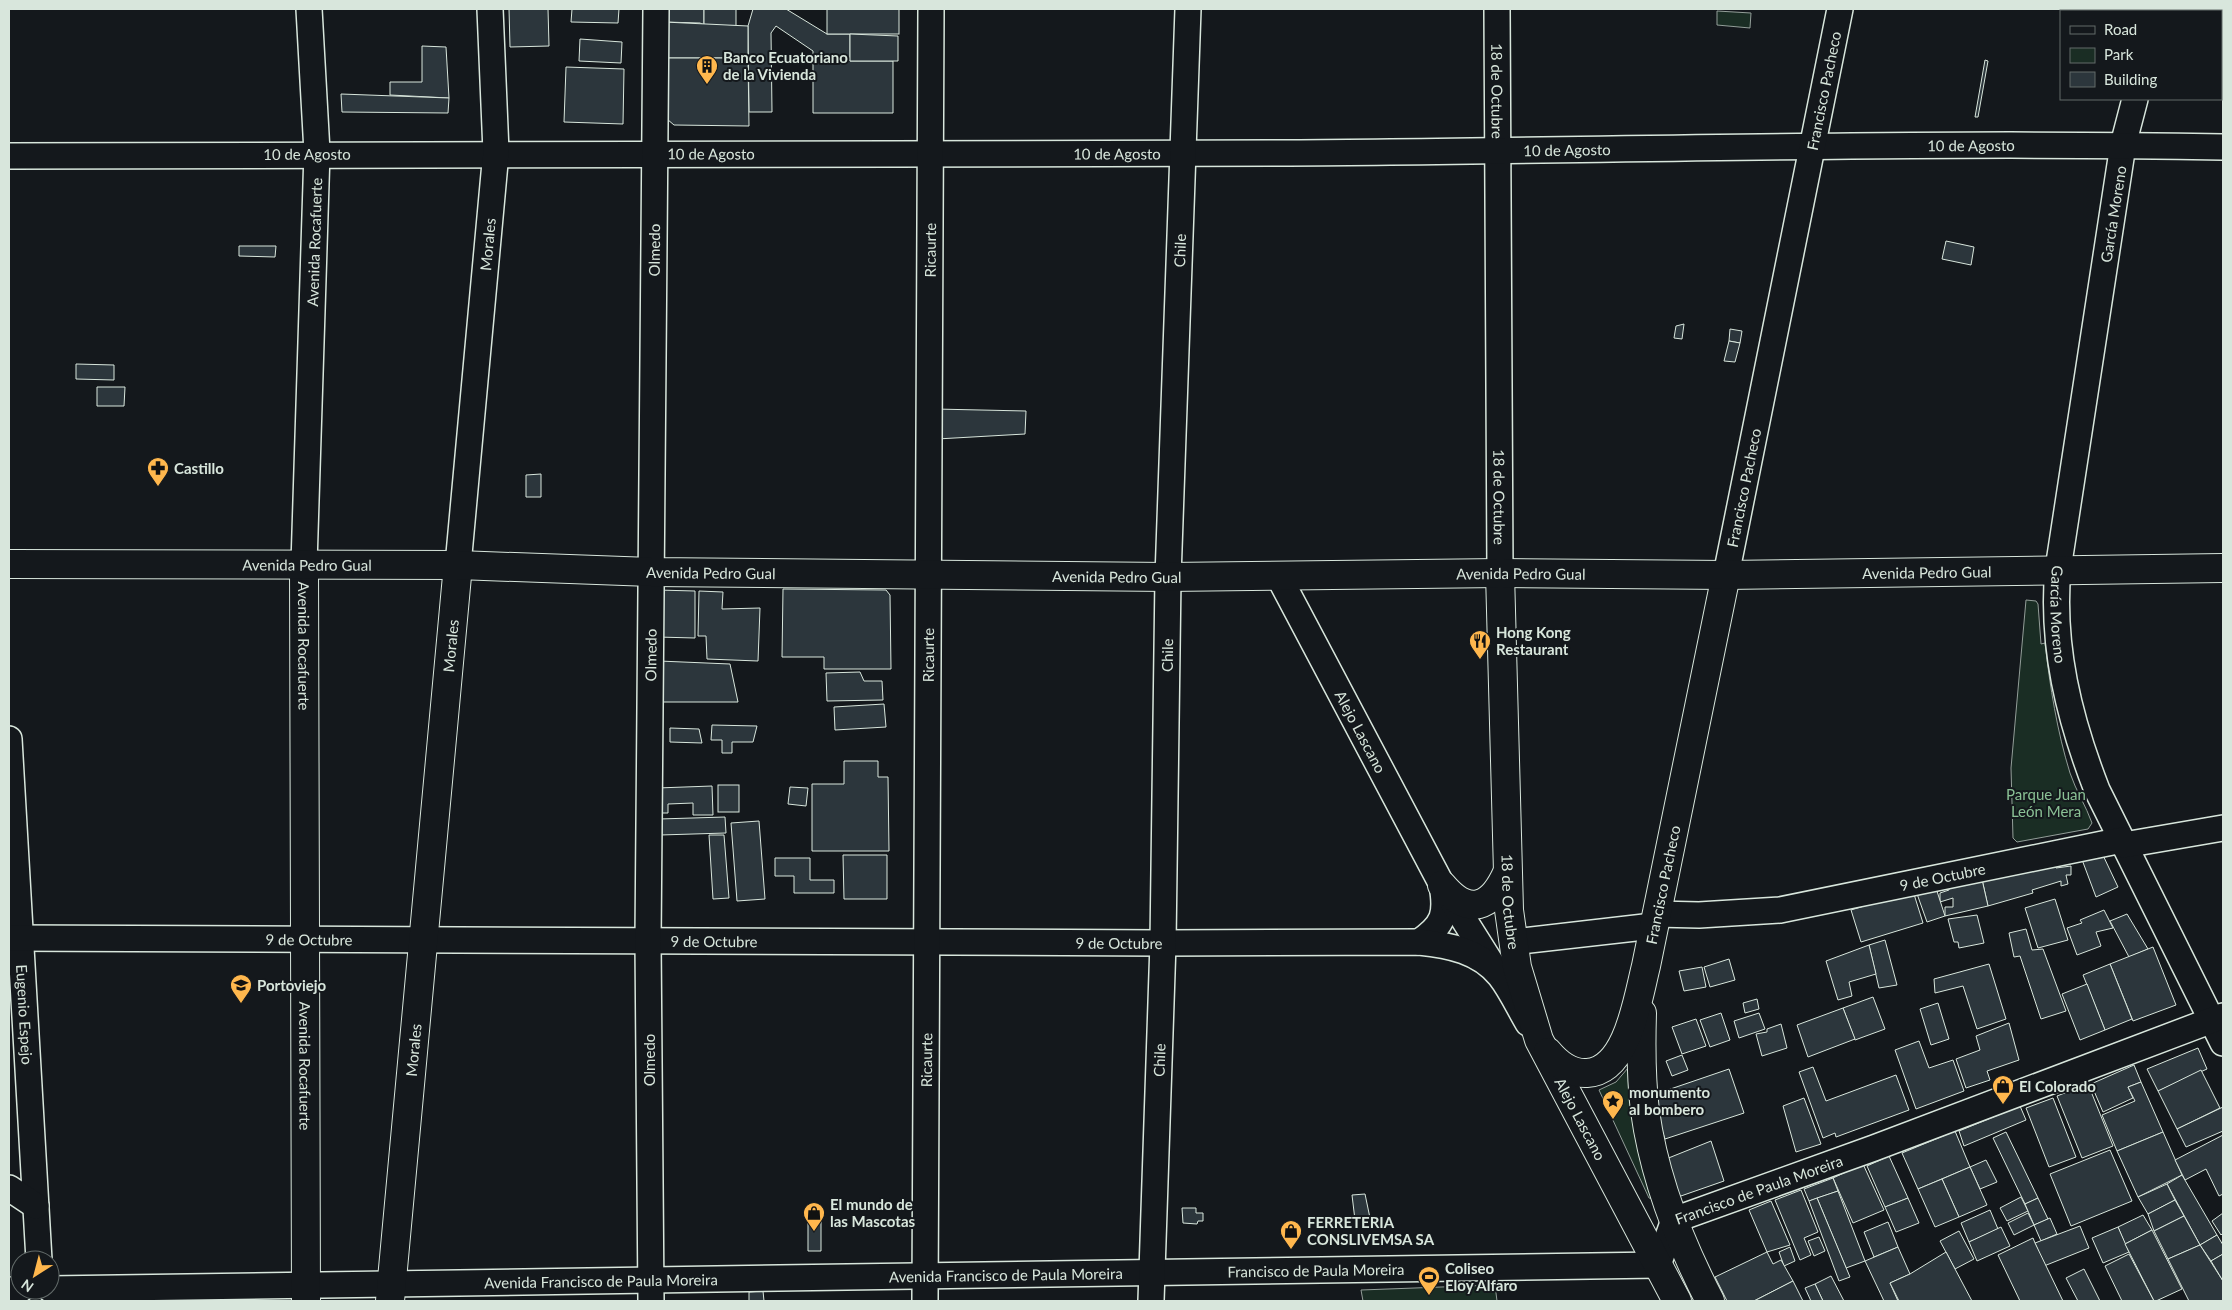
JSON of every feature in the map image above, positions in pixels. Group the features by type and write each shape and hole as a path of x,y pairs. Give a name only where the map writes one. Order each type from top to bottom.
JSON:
{"main road":[{"name":"Avenida Pedro Gual","path":"9,564 458,565 651,572 1168,578 1500,573 1726,575 2223,568"},
{"name":"Avenida Rocafuerte","path":"304,564 306,1293"},
{"name":"Morales","path":"391,1293 458,565"},
{"name":"18 de Octubre","path":"1500,573 1509,910 1520,976 1539,1040"},
{"name":"Francisco Pacheco","path":"1646,966 1726,575"},
{"path":"1442,885 1451,895 1461,901 1472,904 1483,903 1499,891 1507,874"},
{"path":"1539,1040 1554,1059 1571,1071 1594,1073 1606,1067 1622,1047 1629,1030 1646,966"},
{"path":"1646,966 1641,1046 1645,1112 1659,1170 1674,1220 1690,1260 1710,1301"},
{"name":"Alejo Lascano","path":"1539,1040 1677,1301"}],"street":[{"name":"Avenida Rocafuerte","path":"304,564 317,152 308,9"},
{"name":"Morales","path":"458,565 496,152 490,9"},
{"name":"Olmedo","path":"651,1291 648,940 656,9"},
{"name":"Ricaurte","path":"926,1301 931,9"},
{"name":"Chile","path":"1151,1301 1163,943 1168,578 1188,9"},
{"name":"18 de Octubre","path":"1497,9 1500,573"},
{"name":"Francisco Pacheco","path":"1726,575 1814,146 1840,9"},
{"name":"García Moreno","path":"2135,100 2123,145 2058,569 2057,636 2068,703 2084,758 2097,790 2217,1018 2223,1043"},
{"name":"10 de Agosto","path":"9,156 317,152 930,155 1498,152 1814,146 2123,145 2223,147"},
{"name":"Alejo Lascano","path":"1280,577 1442,885 1539,1040"},
{"name":"Eugenio Espejo","path":"9,740 15,938 38,1250"},
{"name":"9 de Octubre","path":"1513,942 1655,920 1780,910 2123,842 2223,828"},
{"name":"Alejo Lascano","path":"1419,942 1435,931 1443,918 1446,903 1442,885"},
{"name":"9 de Octubre","path":"15,938 1163,943 1419,942"},
{"name":"Alejo Lascano","path":"1419,942 1445,945 1464,950 1480,959 1500,975"},
{"name":"Francisco de Paula Moreira","path":"1151,1273 1658,1265 1674,1220 1884,1144 2217,1018"},
{"path":"9,1188 36,1206"},
{"name":"Avenida Francisco de Paula Moreira","path":"60,1289 306,1293 651,1291 926,1277 1151,1273"}],"green space":[{"path":"1717,11 1751,13 1750,28 1717,25"},
{"name":"Parque Juan León Mera","path":"2026,600 2036,601 2038,604 2041,644 2045,643 2061,741 2072,780 2092,823 2088,829 2017,842 2013,838 2011,768"},
{"path":"1628,1068 1654,1199 1649,1198 1599,1090 1616,1082"},
{"name":"Coliseo Eloy Alfaro","path":"1495,1285 1497,1301 1363,1301 1361,1290"}],"building":[{"path":"509,9 548,9 549,46 510,47"},
{"path":"572,9 619,9 618,23 571,22"},
{"path":"664,9 704,9 704,25 700,23 664,22"},
{"path":"704,9 736,9 736,26 704,25"},
{"path":"753,9 786,9 827,34 850,34 850,61 893,61 893,113 813,113 813,51 776,26 771,33 772,112 749,112 748,26"},
{"path":"827,9 899,9 899,34 827,34"},
{"path":"664,22 748,26 748,58 664,58"},
{"path":"850,34 898,36 898,61 850,61"},
{"path":"580,39 622,42 621,63 579,61"},
{"path":"422,46 446,47 449,98 390,95 390,82 422,82"},
{"name":"Banco Ecuatoriano de la Vivienda","path":"664,58 748,58 749,126 674,125 667,119"},
{"path":"1985,60 1988,61 1978,117 1975,117"},
{"path":"566,67 624,69 623,124 564,122"},
{"path":"341,94 449,98 448,113 342,112"},
{"path":"1946,241 1974,247 1971,265 1942,259"},
{"path":"239,246 276,246 275,257 239,256"},
{"path":"1684,324 1682,339 1674,338 1676,326"},
{"path":"1730,329 1742,331 1740,343 1729,341"},
{"path":"1729,341 1740,343 1735,362 1724,361"},
{"path":"76,364 114,365 114,380 76,379"},
{"path":"97,387 125,387 124,406 97,406"},
{"path":"935,409 1026,411 1025,434 937,439"},
{"path":"541,474 541,497 526,497 526,475"},
{"path":"783,589 886,590 890,595 891,669 824,669 824,657 782,657"},
{"path":"657,590 695,591 695,638 657,637"},
{"path":"699,591 723,592 722,609 760,608 758,661 707,659 706,636 698,636"},
{"path":"659,661 730,664 738,702 659,702"},
{"path":"860,672 864,681 882,681 883,700 827,701 826,673"},
{"path":"884,704 886,727 835,730 834,707"},
{"path":"712,725 757,726 753,742 732,742 732,753 722,753 722,740 711,740"},
{"path":"670,728 699,729 702,743 670,742"},
{"path":"844,761 878,761 878,777 888,777 889,851 812,851 812,784 844,784"},
{"path":"718,785 739,785 739,812 718,812"},
{"path":"712,786 713,815 693,815 693,803 668,804 668,813 658,813 657,788"},
{"path":"790,787 808,788 806,806 788,804"},
{"path":"725,817 726,833 660,835 659,819"},
{"path":"759,821 765,899 737,901 731,823"},
{"path":"709,835 724,835 729,898 713,899"},
{"path":"2101,851 2118,887 2096,897 2081,857"},
{"path":"843,855 887,855 887,899 844,899"},
{"path":"775,858 810,858 810,880 834,880 834,893 794,893 794,876 775,876"},
{"path":"2053,859 2056,868 2071,866 2071,875 2066,875 2068,884 2061,886 2061,881 2032,890 2033,893 1988,906 1981,875"},
{"path":"1981,875 1988,906 1945,916 1945,907 1953,907 1953,898 1940,902 1940,893 1949,890 1948,879"},
{"path":"1935,885 1945,916 1927,922 1916,891"},
{"path":"1913,891 1923,923 1861,942 1851,910"},
{"path":"2055,899 2068,940 2038,948 2025,908"},
{"path":"2104,910 2113,928 2096,932 2101,946 2077,955 2067,928 2082,923 2080,920"},
{"path":"2127,914 2148,949 2129,957 2110,921"},
{"path":"1977,915 1984,943 1959,948 1958,942 1954,942 1948,919"},
{"path":"2026,929 2032,950 2043,949 2066,1011 2041,1019 2020,956 2014,957 2009,933"},
{"path":"1885,940 1897,985 1879,988 1869,945"},
{"path":"1869,945 1876,974 1849,982 1852,996 1838,1000 1826,961"},
{"path":"2153,947 2176,1005 2133,1021 2110,964"},
{"path":"1729,959 1735,980 1710,987 1704,967"},
{"path":"1989,964 2006,1019 1977,1029 1963,986 1935,993 1934,979"},
{"path":"2110,964 2132,1019 2105,1030 2083,975"},
{"path":"1702,967 1706,987 1684,991 1679,971"},
{"path":"2087,984 2105,1030 2080,1040 2062,994"},
{"path":"1873,997 1885,1029 1855,1040 1843,1008"},
{"path":"1757,999 1759,1009 1745,1013 1743,1003"},
{"path":"1938,1003 1949,1039 1931,1045 1920,1009"},
{"path":"1843,1008 1855,1039 1808,1057 1797,1025"},
{"path":"1721,1013 1730,1040 1710,1047 1700,1020"},
{"path":"1759,1013 1765,1029 1739,1038 1734,1021"},
{"path":"1696,1019 1706,1046 1682,1054 1672,1027"},
{"path":"2009,1023 2019,1060 1987,1071 1990,1080 1966,1088 1956,1059 1980,1050 1976,1036"},
{"path":"1781,1024 1787,1048 1762,1056 1756,1034 1767,1032 1767,1029"},
{"path":"1919,1041 1929,1068 1953,1060 1964,1091 1916,1109 1895,1050"},
{"path":"2198,1048 2207,1069 2158,1091 2147,1069"},
{"path":"1682,1055 1688,1070 1672,1076 1666,1061"},
{"path":"2134,1065 2141,1082 2128,1087 2133,1098 2103,1112 2091,1084"},
{"path":"1813,1067 1826,1101 1896,1075 1909,1110 1836,1137 1835,1133 1823,1138 1799,1072"},
{"path":"1729,1069 1744,1113 1665,1139 1650,1096"},
{"path":"2201,1070 2220,1108 2177,1129 2158,1091"},
{"path":"2141,1082 2163,1132 2117,1151 2102,1115 2135,1101 2128,1087"},
{"path":"2088,1084 2113,1146 2082,1158 2057,1096"},
{"path":"1804,1098 1821,1144 1796,1152 1783,1106"},
{"path":"2053,1098 2076,1157 2049,1167 2026,1108"},
{"path":"2020,1106 2026,1120 1964,1146 1959,1131"},
{"path":"2223,1107 2223,1131 2186,1147 2177,1129"},
{"path":"1955,1131 1970,1167 1918,1189 1902,1153"},
{"path":"2006,1132 2038,1198 2025,1204 1993,1138"},
{"path":"2163,1132 2182,1175 2138,1197 2117,1151"},
{"path":"2223,1135 2223,1194 2219,1196 2206,1169 2185,1180 2175,1160"},
{"path":"1711,1141 1724,1181 1678,1197 1666,1159"},
{"path":"2110,1150 2132,1201 2071,1226 2050,1174"},
{"path":"1889,1156 1908,1198 1885,1207 1867,1166"},
{"path":"1986,1160 1997,1182 1980,1189 1970,1167"},
{"path":"1863,1164 1884,1210 1853,1223 1833,1178"},
{"path":"1970,1167 1987,1205 1959,1217 1942,1179"},
{"path":"2182,1175 2217,1235 2200,1245 2167,1184"},
{"path":"1833,1178 1838,1191 1809,1201 1804,1189"},
{"path":"1942,1179 1959,1217 1935,1227 1918,1189"},
{"path":"2167,1184 2175,1200 2148,1214 2138,1197"},
{"path":"1801,1190 1818,1232 1804,1238 1811,1255 1800,1260 1775,1200"},
{"path":"1838,1191 1865,1261 1846,1268 1817,1198"},
{"path":"1365,1194 1370,1218 1355,1220 1352,1195"},
{"path":"2021,1197 2028,1211 2007,1221 2000,1208"},
{"path":"1817,1198 1850,1277 1839,1281 1809,1201"},
{"path":"1908,1198 1919,1223 1896,1232 1885,1207"},
{"path":"2038,1198 2048,1219 2034,1225 2025,1204"},
{"path":"2175,1200 2184,1216 2154,1231 2148,1214"},
{"path":"1771,1201 1790,1245 1767,1252 1749,1210"},
{"path":"1182,1208 1196,1208 1196,1213 1203,1213 1203,1221 1198,1221 1197,1224 1183,1223"},
{"path":"1990,1210 1998,1229 1969,1242 1961,1223"},
{"name":"El mundo de las Mascotas","path":"808,1212 821,1213 821,1251 808,1251"},
{"path":"2028,1213 2034,1225 2014,1235 2008,1223"},
{"path":"2223,1213 2223,1233 2221,1235 2212,1221"},
{"path":"2143,1215 2152,1230 2125,1244 2118,1227"},
{"path":"2184,1216 2200,1245 2168,1259 2154,1231"},
{"path":"2050,1218 2057,1234 2041,1241 2034,1225"},
{"path":"1888,1222 1898,1247 1874,1257 1864,1232"},
{"path":"2080,1226 2089,1248 2044,1266 2035,1243"},
{"path":"2001,1227 2010,1246 1977,1261 1969,1242"},
{"path":"2118,1227 2129,1252 2103,1263 2092,1238"},
{"path":"2152,1230 2182,1289 2156,1301 2154,1301 2125,1244"},
{"path":"1959,1231 1974,1259 1955,1269 1940,1241"},
{"path":"2217,1235 2223,1245 2223,1254 2211,1261 2200,1245"},
{"path":"1819,1237 1825,1251 1814,1256 1808,1241"},
{"path":"2033,1238 2063,1301 2020,1301 1998,1255"},
{"path":"2200,1245 2223,1281 2223,1301 2189,1301 2168,1259"},
{"path":"1790,1247 1795,1261 1784,1266 1779,1252"},
{"path":"1898,1247 1910,1274 1890,1283 1898,1301 1884,1301 1865,1261"},
{"path":"1767,1252 1773,1264 1781,1260 1793,1281 1754,1301 1727,1301 1715,1277"},
{"path":"1946,1252 1972,1301 1899,1301 1890,1283 1910,1274"},
{"path":"2129,1254 2154,1301 2122,1301 2105,1266"},
{"path":"2223,1254 2223,1281 2211,1261"},
{"path":"2084,1269 2100,1301 2078,1301 2066,1278"},
{"path":"1831,1276 1844,1301 1823,1301 1815,1284"},
{"path":"1793,1281 1803,1301 1754,1301"},
{"path":"1815,1284 1823,1301 1811,1301 1805,1288"},
{"path":"763,1291 764,1301 749,1301 749,1292"}],"place":[{"name":"Banco Ecuatoriano de la Vivienda","path":"707,85"},
{"name":"Castillo","path":"158,487"},
{"name":"Hong Kong Restaurant","path":"1480,660"},
{"name":"Portoviejo","path":"241,1004"},
{"name":"El Colorado","path":"2003,1105"},
{"name":"monumento al bombero","path":"1613,1120"},
{"name":"El mundo de las Mascotas","path":"814,1232"},
{"name":"FERRETERIA CONSLIVEMSA SA","path":"1291,1250"},
{"name":"Coliseo Eloy Alfaro","path":"1429,1296"}]}
